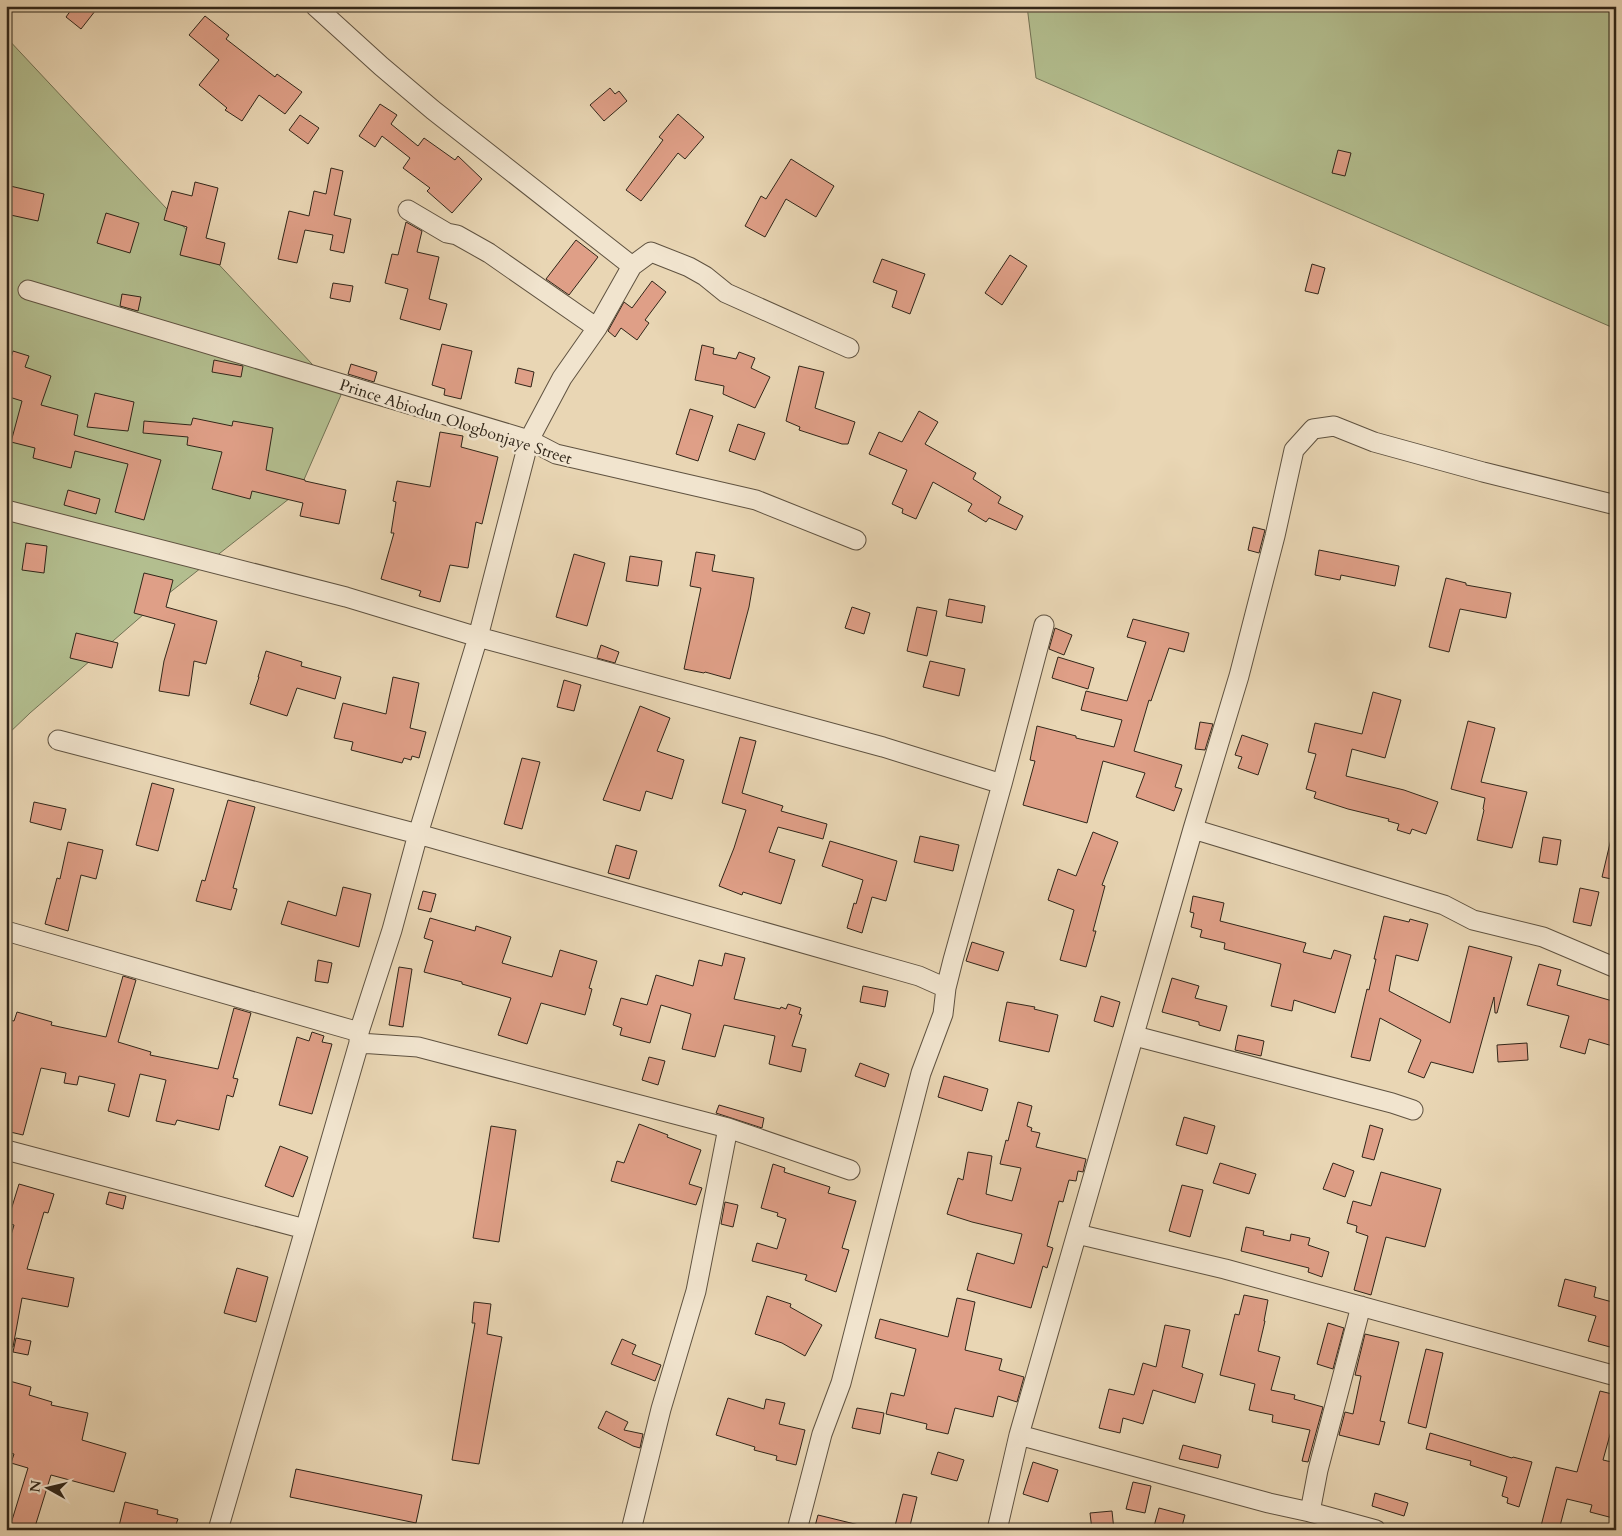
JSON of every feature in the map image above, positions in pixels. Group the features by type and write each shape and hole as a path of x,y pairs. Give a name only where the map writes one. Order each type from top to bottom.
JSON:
{"street":[{"path":"315,6 433,110 632,266"},
{"path":"408,210 447,233 457,235 489,253 597,328"},
{"path":"218,1530 359,1037 392,930 418,834 478,637 528,440 562,378 597,328 632,266 651,252 689,267 705,276 726,293 849,348"},
{"name":"Prince Abiodun Ologbonjaye Street","path":"28,290 528,440 556,454 756,500 856,540"},
{"path":"997,1530 1019,1435 1239,676 1275,536 1294,450 1313,429 1334,426 1374,442 1482,472 1616,505"},
{"path":"6,510 346,597 478,637 883,747 1002,784"},
{"path":"797,1530 822,1434 841,1383 921,1073 943,1014 946,988 1044,625"},
{"path":"58,740 418,834 919,976 946,988"},
{"path":"1194,828 1444,905 1473,920 1543,938 1616,968"},
{"path":"6,931 359,1037 418,1047 728,1128 850,1170"},
{"path":"1135,1036 1413,1110"},
{"path":"631,1530 661,1408 696,1291 728,1128"},
{"path":"6,1150 305,1229"},
{"path":"1077,1234 1225,1269 1616,1376"},
{"path":"1310,1512 1318,1470 1361,1306"},
{"path":"1019,1435 1376,1530"}],"green space":[{"path":"1027,6 1616,6 1616,329 1036,78"},
{"path":"6,37 341,395 299,491 159,601 6,736"}],"building":[{"path":"74,6 99,6 81,29 66,17"},
{"path":"205,16 229,35 226,39 275,77 277,74 302,92 285,114 259,95 242,121 225,110 227,108 199,85 219,60 189,35"},
{"path":"610,88 615,94 619,91 627,101 604,121 590,105"},
{"path":"380,104 397,115 391,124 418,146 424,138 455,160 458,156 482,179 452,213 427,191 430,188 403,168 410,158 382,136 375,147 359,136"},
{"path":"678,114 704,137 685,159 678,153 641,201 626,190 663,140 659,137"},
{"path":"300,115 319,128 308,144 289,130"},
{"path":"1338,150 1351,153 1345,176 1332,173"},
{"path":"791,159 834,186 816,217 786,199 765,237 745,226 761,196 766,199"},
{"path":"331,168 343,171 334,215 351,219 344,253 330,250 333,235 305,230 297,263 278,259 289,211 309,216 314,191 326,194"},
{"path":"195,182 218,188 206,238 225,243 220,265 180,255 187,227 164,220 172,191 192,196"},
{"path":"6,185 44,194 38,221 6,214"},
{"path":"106,213 139,223 130,253 97,243"},
{"path":"406,222 422,231 417,252 439,257 429,299 447,304 440,330 400,319 408,289 385,283 392,254 398,255"},
{"path":"576,240 598,257 569,295 546,279"},
{"path":"1010,255 1027,266 1002,305 985,293"},
{"path":"882,259 925,274 910,314 892,307 897,291 873,282"},
{"path":"1312,264 1325,268 1318,294 1305,291"},
{"path":"652,281 666,292 645,320 649,323 637,340 621,328 615,337 608,331 624,302 632,308"},
{"path":"333,283 353,286 350,302 330,298"},
{"path":"122,294 141,297 138,311 120,306"},
{"path":"442,344 472,351 461,399 444,395 445,389 432,385"},
{"path":"702,345 714,348 713,354 736,359 739,352 755,358 751,368 770,377 755,408 723,394 724,386 695,380"},
{"path":"13,351 29,356 25,367 51,376 41,405 78,415 74,435 161,460 144,520 115,512 128,464 75,451 71,468 33,458 35,448 11,442 22,401 6,396 6,374"},
{"path":"214,360 243,366 241,377 212,372"},
{"path":"351,364 377,372 374,382 348,374"},
{"path":"799,366 824,372 815,408 855,422 848,444 842,444 799,430 800,427 786,421"},
{"path":"518,368 534,372 531,387 515,383"},
{"path":"95,393 134,402 128,431 87,427"},
{"path":"690,409 713,416 698,461 676,454"},
{"path":"919,411 938,422 925,444 976,473 973,479 1001,497 998,503 1023,516 1016,530 989,518 986,522 968,511 972,504 933,482 916,519 902,513 903,509 892,504 907,470 869,454 879,432 902,442"},
{"path":"193,418 232,426 233,421 273,428 266,470 346,490 339,524 300,516 303,503 252,491 250,499 212,489 222,452 187,445 188,437 143,433 144,421 191,425"},
{"path":"738,424 765,433 755,460 729,451"},
{"path":"440,432 463,436 461,447 498,457 482,524 476,522 468,568 450,565 440,602 419,596 421,591 381,579 394,533 391,533 396,502 393,501 397,481 430,487"},
{"path":"68,490 100,499 96,514 64,505"},
{"path":"1253,527 1265,530 1259,553 1248,550"},
{"path":"26,543 47,546 44,573 22,570"},
{"path":"1319,550 1399,566 1395,586 1341,575 1340,580 1315,575"},
{"path":"696,552 715,555 712,571 754,578 749,607 730,679 705,672 684,669 701,588 690,586"},
{"path":"574,554 605,563 587,626 556,617"},
{"path":"630,556 662,561 658,586 626,581"},
{"path":"144,573 173,580 166,607 217,621 206,664 194,661 189,696 159,691 164,661 175,624 134,613"},
{"path":"1446,578 1466,583 1466,585 1511,593 1506,618 1460,609 1449,652 1429,647"},
{"path":"949,599 985,606 982,623 946,616"},
{"path":"852,607 870,613 864,634 845,628"},
{"path":"917,607 937,611 927,656 907,651"},
{"path":"1133,619 1189,633 1184,652 1169,648 1151,701 1149,700 1134,751 1182,765 1175,787 1182,789 1174,811 1136,797 1145,773 1103,761 1087,823 1023,805 1035,761 1030,760 1037,726 1114,747 1122,720 1081,710 1086,691 1127,701 1146,642 1127,637"},
{"path":"1055,628 1072,635 1064,655 1049,649"},
{"path":"76,633 118,643 112,668 70,658"},
{"path":"601,645 619,652 615,663 597,658"},
{"path":"266,651 302,662 301,666 341,677 335,699 297,688 287,716 250,704"},
{"path":"1058,657 1094,668 1088,689 1052,678"},
{"path":"930,661 965,669 959,696 923,687"},
{"path":"393,677 419,683 410,728 426,732 419,758 412,756 411,760 404,758 402,763 351,750 353,742 334,738 343,703 386,714"},
{"path":"564,680 581,685 574,711 557,707"},
{"path":"1373,692 1401,700 1385,758 1352,749 1346,776 1404,790 1438,802 1426,834 1412,829 1410,834 1397,830 1399,824 1388,821 1389,819 1314,798 1316,792 1306,789 1316,754 1308,752 1315,723 1362,734"},
{"path":"640,706 670,718 657,751 684,760 672,799 646,791 640,811 603,800"},
{"path":"1468,721 1495,728 1481,782 1527,792 1512,848 1477,840 1485,798 1451,789"},
{"path":"1200,722 1213,724 1205,750 1195,749"},
{"path":"1242,735 1268,744 1258,775 1238,768 1242,757 1235,755"},
{"path":"740,737 756,741 742,793 783,806 781,811 827,824 823,839 778,827 769,852 795,860 781,904 743,892 742,895 719,886 746,810 722,803"},
{"path":"522,758 540,762 522,829 504,824"},
{"path":"152,783 174,789 158,851 136,845"},
{"path":"228,800 255,807 233,888 237,889 231,910 196,901 202,880 205,881"},
{"path":"34,802 66,809 61,830 30,822"},
{"path":"1093,832 1118,842 1102,885 1105,886 1093,931 1096,931 1086,967 1060,960 1074,910 1048,900 1058,869 1076,876"},
{"path":"920,836 959,845 953,871 914,862"},
{"path":"1543,837 1561,840 1557,865 1539,862"},
{"path":"1611,839 1616,840 1616,880 1602,877"},
{"path":"830,841 897,861 886,901 872,897 862,933 847,928 863,880 822,866"},
{"path":"68,842 103,850 96,879 81,875 68,931 45,924 57,878 60,879"},
{"path":"616,845 637,851 629,879 608,873"},
{"path":"343,887 371,894 359,947 281,924 288,901 336,916"},
{"path":"1580,888 1599,892 1591,926 1573,922"},
{"path":"423,891 436,894 431,912 418,909"},
{"path":"1193,896 1224,903 1220,921 1306,943 1303,952 1331,959 1334,950 1351,955 1335,1013 1294,1000 1292,1011 1271,1006 1281,964 1224,949 1225,943 1200,937 1202,930 1191,927 1194,913 1190,912"},
{"path":"1384,916 1409,922 1410,919 1428,924 1418,961 1396,955 1389,991 1450,1023 1469,946 1512,957 1497,1013 1495,1013 1494,997 1473,1073 1431,1062 1424,1078 1408,1072 1421,1040 1380,1018 1370,1061 1351,1057 1367,989 1369,990"},
{"path":"430,918 475,931 476,926 511,937 502,963 552,977 560,950 597,961 589,988 592,989 585,1015 541,1003 527,1044 498,1035 511,998 424,972 433,941 424,938"},
{"path":"972,942 1004,952 998,971 966,961"},
{"path":"725,953 745,958 734,999 780,1009 781,1007 786,1009 788,1004 801,1008 799,1014 802,1015 792,1046 806,1049 801,1072 769,1064 775,1036 724,1025 715,1057 682,1049 691,1014 661,1005 650,1043 620,1035 622,1028 613,1025 621,998 647,1005 656,975 693,986 699,960 722,966"},
{"path":"318,960 332,963 328,983 315,981"},
{"path":"1539,964 1561,970 1557,985 1616,1002 1616,1047 1589,1039 1585,1054 1560,1047 1569,1016 1527,1005"},
{"path":"399,967 412,969 403,1027 389,1025"},
{"path":"123,976 136,980 118,1042 151,1052 150,1055 218,1069 234,1008 251,1013 233,1078 238,1079 233,1097 227,1095 219,1130 177,1120 175,1125 156,1121 166,1080 140,1074 129,1117 108,1111 115,1084 79,1076 77,1085 64,1083 66,1073 41,1068 23,1135 6,1131 6,1019 14,1021 17,1012 52,1022 51,1025 106,1037"},
{"path":"1172,978 1199,986 1195,998 1227,1006 1220,1031 1199,1025 1199,1022 1162,1012"},
{"path":"863,986 888,991 885,1007 860,1002"},
{"path":"1101,996 1120,1002 1113,1027 1094,1021"},
{"path":"1007,1002 1035,1007 1034,1009 1058,1015 1049,1052 999,1041"},
{"path":"312,1032 324,1036 322,1042 332,1044 312,1114 279,1105 297,1037 309,1041"},
{"path":"1238,1035 1264,1041 1261,1056 1235,1050"},
{"path":"1527,1043 1528,1060 1498,1062 1497,1045"},
{"path":"649,1057 665,1061 658,1085 642,1080"},
{"path":"860,1063 889,1074 885,1087 855,1076"},
{"path":"944,1076 988,1089 982,1111 938,1097"},
{"path":"1018,1102 1032,1106 1027,1126 1032,1128 1031,1131 1040,1133 1036,1147 1086,1159 1083,1172 1078,1171 1076,1181 1069,1180 1063,1202 1059,1201 1047,1246 1053,1248 1047,1268 1043,1266 1031,1308 967,1290 977,1253 1014,1264 1022,1234 947,1214 958,1178 963,1180 968,1152 992,1156 986,1194 1012,1201 1021,1168 1000,1164"},
{"path":"719,1105 764,1118 762,1128 716,1113"},
{"path":"1184,1117 1215,1126 1207,1154 1176,1145"},
{"path":"639,1124 701,1150 689,1184 702,1188 696,1205 611,1181 617,1161 624,1163"},
{"path":"1370,1125 1383,1129 1374,1160 1362,1157"},
{"path":"491,1126 516,1130 499,1242 473,1238"},
{"path":"280,1146 308,1157 293,1197 265,1186"},
{"path":"1220,1163 1256,1174 1249,1194 1213,1183"},
{"path":"1333,1163 1354,1171 1345,1197 1323,1189"},
{"path":"773,1164 785,1168 784,1172 830,1187 828,1193 856,1201 842,1248 849,1250 836,1292 805,1280 807,1275 752,1261 757,1243 777,1249 786,1219 777,1216 778,1213 761,1208"},
{"path":"1381,1172 1441,1189 1425,1247 1386,1237 1371,1295 1354,1290 1368,1236 1356,1232 1357,1226 1347,1223 1353,1201 1371,1206"},
{"path":"19,1184 54,1194 48,1213 44,1212 27,1269 74,1278 68,1307 22,1298 13,1347 6,1347 6,1252 14,1225 7,1223"},
{"path":"1182,1185 1203,1190 1190,1237 1169,1231"},
{"path":"109,1192 126,1196 123,1209 106,1204"},
{"path":"725,1202 738,1205 733,1227 721,1224"},
{"path":"1246,1227 1264,1231 1263,1235 1290,1241 1291,1234 1310,1238 1308,1245 1329,1252 1322,1277 1308,1272 1309,1268 1241,1251"},
{"path":"237,1268 268,1277 256,1322 224,1313"},
{"path":"1565,1279 1596,1287 1594,1297 1616,1303 1616,1325 1610,1347 1588,1341 1596,1316 1558,1306"},
{"path":"1244,1295 1268,1300 1258,1351 1280,1357 1271,1390 1295,1395 1294,1399 1323,1407 1308,1462 1302,1461 1310,1430 1272,1422 1273,1415 1249,1410 1255,1384 1220,1375 1235,1314 1239,1315"},
{"path":"767,1296 791,1304 790,1307 822,1325 805,1356 782,1343 755,1334"},
{"path":"957,1298 975,1302 965,1350 1002,1359 999,1370 1024,1377 1017,1402 998,1396 993,1417 955,1408 948,1434 926,1429 927,1424 886,1414 891,1393 904,1396 916,1349 875,1338 880,1319 948,1337"},
{"path":"474,1302 491,1304 487,1334 502,1337 479,1464 452,1460 475,1323 472,1323"},
{"path":"1328,1323 1344,1328 1333,1369 1317,1364"},
{"path":"1165,1325 1190,1330 1182,1367 1203,1374 1195,1403 1153,1390 1143,1424 1123,1418 1120,1433 1099,1428 1109,1389 1134,1395 1143,1363 1156,1367"},
{"path":"1365,1334 1399,1342 1380,1421 1385,1422 1379,1445 1339,1435 1345,1412 1353,1414 1361,1376 1355,1375"},
{"path":"16,1338 31,1341 28,1355 13,1352"},
{"path":"622,1339 636,1345 632,1354 661,1365 655,1381 611,1364"},
{"path":"1426,1349 1443,1353 1426,1428 1408,1423"},
{"path":"6,1380 31,1387 29,1395 52,1402 51,1405 88,1413 82,1440 126,1453 114,1492 51,1475 34,1530 9,1530 28,1468 11,1463 14,1454 6,1452"},
{"path":"1600,1391 1616,1395 1616,1413 1603,1460 1616,1463 1616,1507 1613,1518 1590,1512 1592,1505 1567,1499 1559,1530 1540,1530 1556,1467 1577,1472"},
{"path":"728,1398 764,1409 766,1399 785,1403 779,1424 805,1430 796,1465 776,1460 777,1456 754,1450 755,1447 716,1435"},
{"path":"857,1408 884,1413 880,1434 852,1428"},
{"path":"606,1411 628,1422 624,1430 643,1434 640,1448 598,1428"},
{"path":"1430,1433 1512,1458 1532,1462 1519,1507 1507,1503 1508,1498 1502,1496 1507,1477 1470,1465 1471,1461 1426,1449"},
{"path":"1183,1445 1221,1455 1218,1468 1179,1459"},
{"path":"938,1452 964,1460 957,1481 931,1474"},
{"path":"1033,1462 1058,1470 1048,1502 1023,1494"},
{"path":"296,1469 422,1495 416,1523 290,1497"},
{"path":"1133,1482 1151,1486 1145,1513 1126,1509"},
{"path":"1375,1493 1408,1503 1404,1516 1372,1506"},
{"path":"903,1494 917,1497 909,1530 894,1530"},
{"path":"125,1502 158,1510 157,1514 178,1519 174,1530 118,1530"},
{"path":"1159,1508 1185,1515 1181,1530 1153,1530"},
{"path":"1112,1511 1114,1530 1092,1530 1090,1513"},
{"path":"818,1515 859,1525 859,1530 814,1530"}]}
